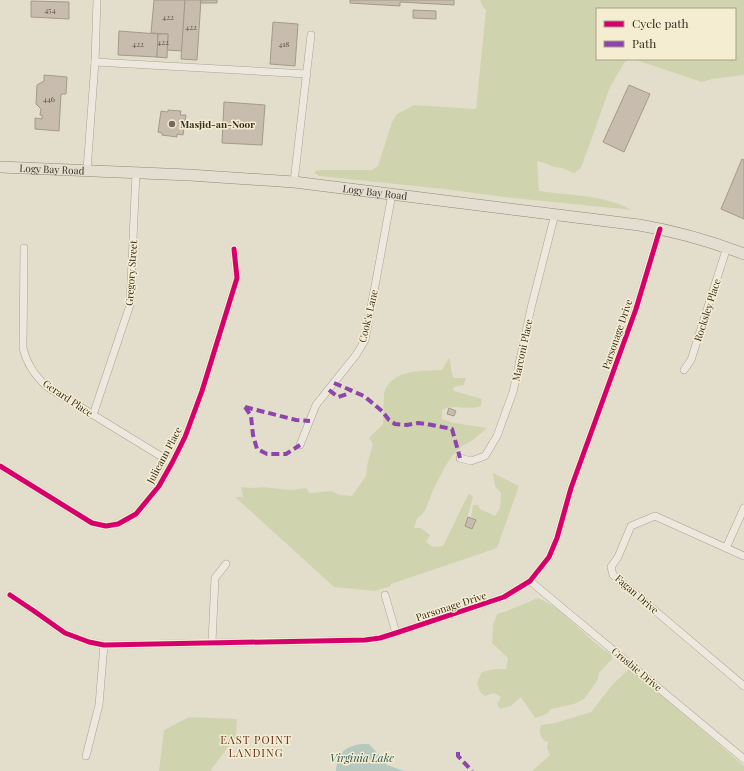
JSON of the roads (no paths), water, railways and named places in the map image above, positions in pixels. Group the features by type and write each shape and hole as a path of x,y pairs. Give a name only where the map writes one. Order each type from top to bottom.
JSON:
{"main road":[{"name":"Logy Bay Road","path":"0,167 189,175 294,182 555,214 660,229 727,247 744,254"}],"street":[{"path":"87,170 95,62 97,0"},
{"path":"294,182 311,35"},
{"path":"95,62 307,74"},
{"name":"Gregory Street","path":"93,415 126,321 130,305 136,173"},
{"name":"Cook's Lane","path":"300,445 316,405 356,355 365,340 392,194"},
{"name":"Marconi Place","path":"460,458 471,460 485,456 498,436 514,392 531,308 555,214"},
{"name":"Parsonage Drive","path":"10,596 34,610 66,633 104,646 212,642 365,640 380,638 504,597 530,580 549,557 557,538 571,488 636,309 660,229"},
{"name":"Rocksley Place","path":"684,370 691,360 727,247"},
{"name":"Gerard Place","path":"24,248 22,332 23,348 26,360 31,370 46,386 172,463"},
{"name":"Julieann Place","path":"0,466 92,523 106,526 118,524 136,514 159,486 185,437 202,391 237,278 234,249"},
{"path":"726,548 744,508"},
{"name":"Fagan Drive","path":"744,556 655,516 631,526 618,557 612,567 613,575 744,686"},
{"path":"212,642 215,578 226,564"},
{"name":"Crosbie Drive","path":"530,580 744,759"},
{"path":"385,595 396,633"},
{"path":"86,756 99,705 104,646"}],"water":[{"name":"Virginia Lake","path":"361,744 369,744 387,765 404,771 336,771 338,760 342,752 350,747"}],"place":[{"name":"Masjid-an-Noor","path":"172,124"}],"district":[{"name":"EAST POINT LANDING","path":"256,746"}]}
